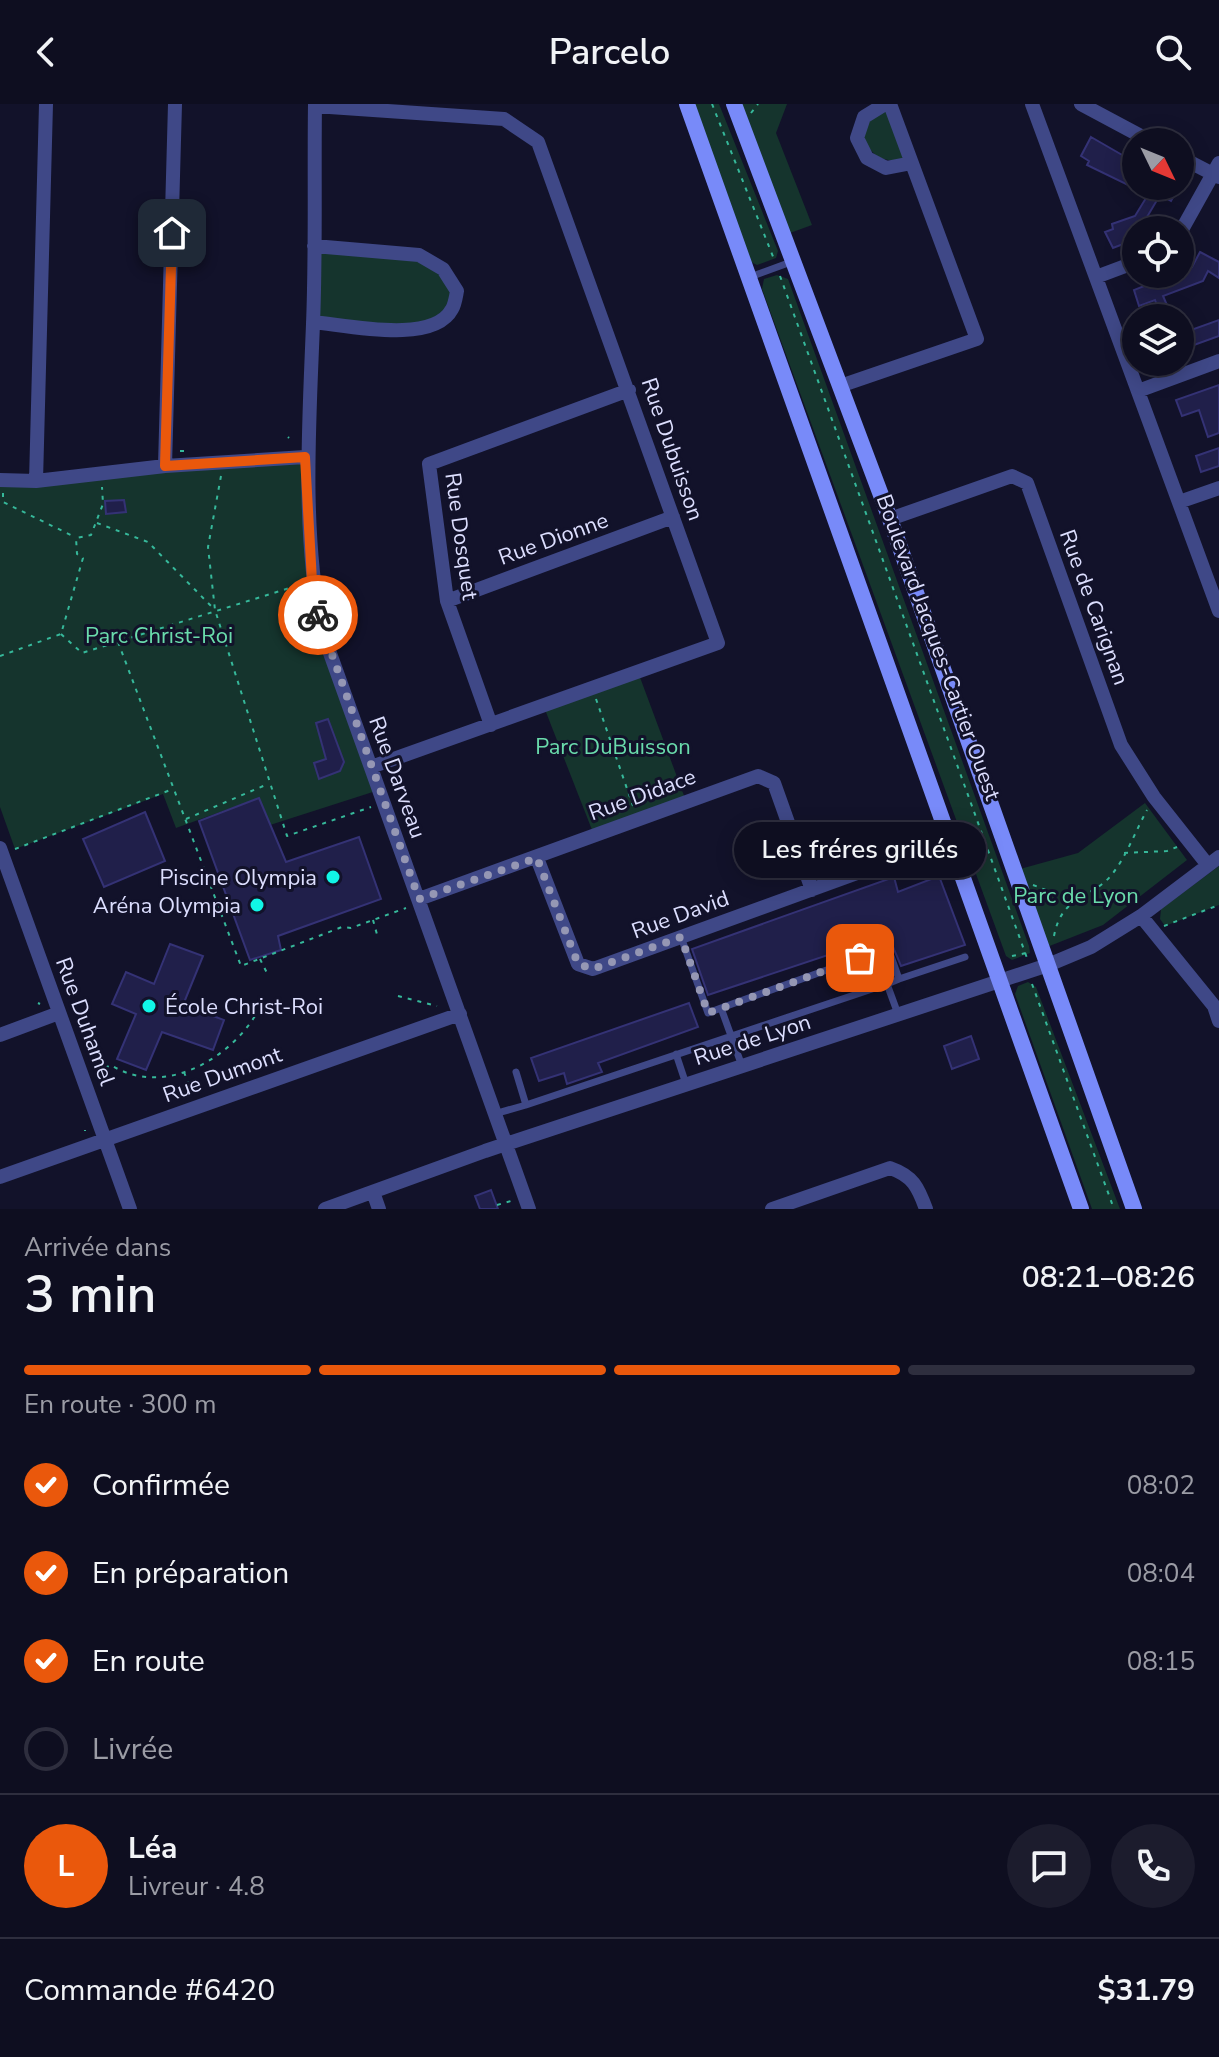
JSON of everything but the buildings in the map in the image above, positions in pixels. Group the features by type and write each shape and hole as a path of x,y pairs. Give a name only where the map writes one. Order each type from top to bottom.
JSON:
{"main road":[{"path":"687,104 1081,1209"},
{"name":"Boulevard Jacques-Cartier Ouest","path":"734,104 785,264 840,386 890,519 1134,1209"}],"street":[{"path":"36,481 46,104"},
{"path":"165,466 175,104"},
{"path":"840,386 977,339 912,163 887,104 864,117 857,138 867,158 886,168 912,163"},
{"path":"1032,104 1219,611"},
{"path":"1081,104 1126,128"},
{"name":"Rue Darveau","path":"315,105 313,322 305,457 312,581 321,628 384,803 413,903 460,1014 529,1209"},
{"name":"Rue Dubuisson","path":"315,105 504,119 529,133 544,152 718,643 371,767"},
{"path":"1190,216 1217,172 1194,163"},
{"path":"313,322 410,331 431,328 452,311 457,291 443,269 419,255 314,246"},
{"path":"1096,277 1122,267"},
{"path":"1138,391 1219,361"},
{"name":"Rue Dosquet","path":"491,725 447,601 429,464 629,390"},
{"path":"2,480 36,481 165,466 305,457"},
{"name":"Rue de Carignan","path":"890,519 1012,476 1027,483 1121,745 1154,797 1189,842 1213,861"},
{"path":"1179,502 1219,488"},
{"name":"Rue Dionne","path":"447,601 673,517"},
{"name":"Rue Didace","path":"413,903 758,776 774,783 812,890"},
{"name":"Rue David","path":"537,858 578,964 593,969 948,840"},
{"name":"Rue Duhamel","path":"7,848 7,888 59,1013 130,1209"},
{"name":"Rue de Lyon","path":"325,1209 505,1145 1048,965 1091,947 1141,916 1213,861"},
{"path":"1141,916 1214,1006 1219,1021"},
{"path":"0,1035 59,1013"},
{"name":"Rue Dumont","path":"0,1177 460,1014"},
{"path":"779,1208 890,1168 908,1174 919,1189 926,1209"},
{"path":"373,1192 379,1209"}],"lane":[{"path":"748,277 785,264"},
{"path":"681,937 708,1013 888,948 899,979"},
{"path":"494,1114 965,957"},
{"path":"887,984 898,1014"},
{"path":"721,1008 742,1066"},
{"path":"676,1054 686,1084"},
{"path":"516,1072 526,1105"}],"path":[{"name":"Boulevard Jacques-Cartier Ouest","path":"712,104 785,264 1027,952 1029,971 1066,1083 1114,1209"},
{"path":"2,480 3,502 76,538 91,535 97,523 99,506 103,504 101,473"},
{"path":"221,473 208,547 215,610 287,836 384,803"},
{"path":"97,523 148,542 215,610"},
{"path":"61,634 83,558 77,554 76,538"},
{"path":"61,634 82,653 299,585"},
{"path":"0,656 61,634"},
{"path":"118,642 241,966 413,903"},
{"path":"593,689 638,819"},
{"path":"184,820 270,783"},
{"path":"7,848 173,789"},
{"path":"1054,937 1056,925 1073,900 1112,875 1154,797"},
{"path":"1123,853 1167,851 1189,842"},
{"path":"1018,883 1042,886 1073,900"},
{"path":"1152,931 1219,905"},
{"path":"373,920 378,938"},
{"path":"1012,956 1027,952"},
{"path":"260,958 267,973"},
{"path":"398,996 437,1006"},
{"path":"95,1072 111,1065 123,1072 153,1080 209,1063 243,1034 255,1016"},
{"path":"184,1071 192,1094"},
{"path":"497,1205 512,1201"}],"green space":[{"path":"694,104 719,104 778,251 776,258 757,265 751,262"},
{"path":"741,104 787,104 776,133 812,225 790,233"},
{"path":"886,109 905,160 879,157 863,137 868,120"},
{"path":"314,246 419,255 457,291 431,328 313,322"},
{"path":"777,275 788,279 1029,946 1030,953 1012,960 1006,956 762,289 764,279"},
{"name":"Parc Christ-Roi","path":"305,457 312,581 379,790 270,825 259,798 176,828 163,794 15,849 0,807 0,480"},
{"name":"Parc DuBuisson","path":"638,672 686,801 594,835 544,707"},
{"name":"Parc de Lyon","path":"1145,803 1187,860 1103,925 1047,947 1020,869 1078,853"},
{"path":"1219,866 1219,905 1165,926 1160,919 1161,909"},
{"path":"1028,982 1036,987 1120,1209 1092,1209 1015,994 1018,986"}],"way so far":[{"path":"318,615 419,899 537,858 578,964 593,969 681,937 708,1013 860,958"}],"place":[{"name":"Piscine Olympia","path":"333,877"},
{"name":"Aréna Olympia","path":"257,905"},
{"name":"Les fréres grillés","path":"860,958"},
{"name":"École Christ-Roi","path":"149,1006"}],"route":[{"path":"172,233 165,466 305,457 312,581 318,615"}]}
